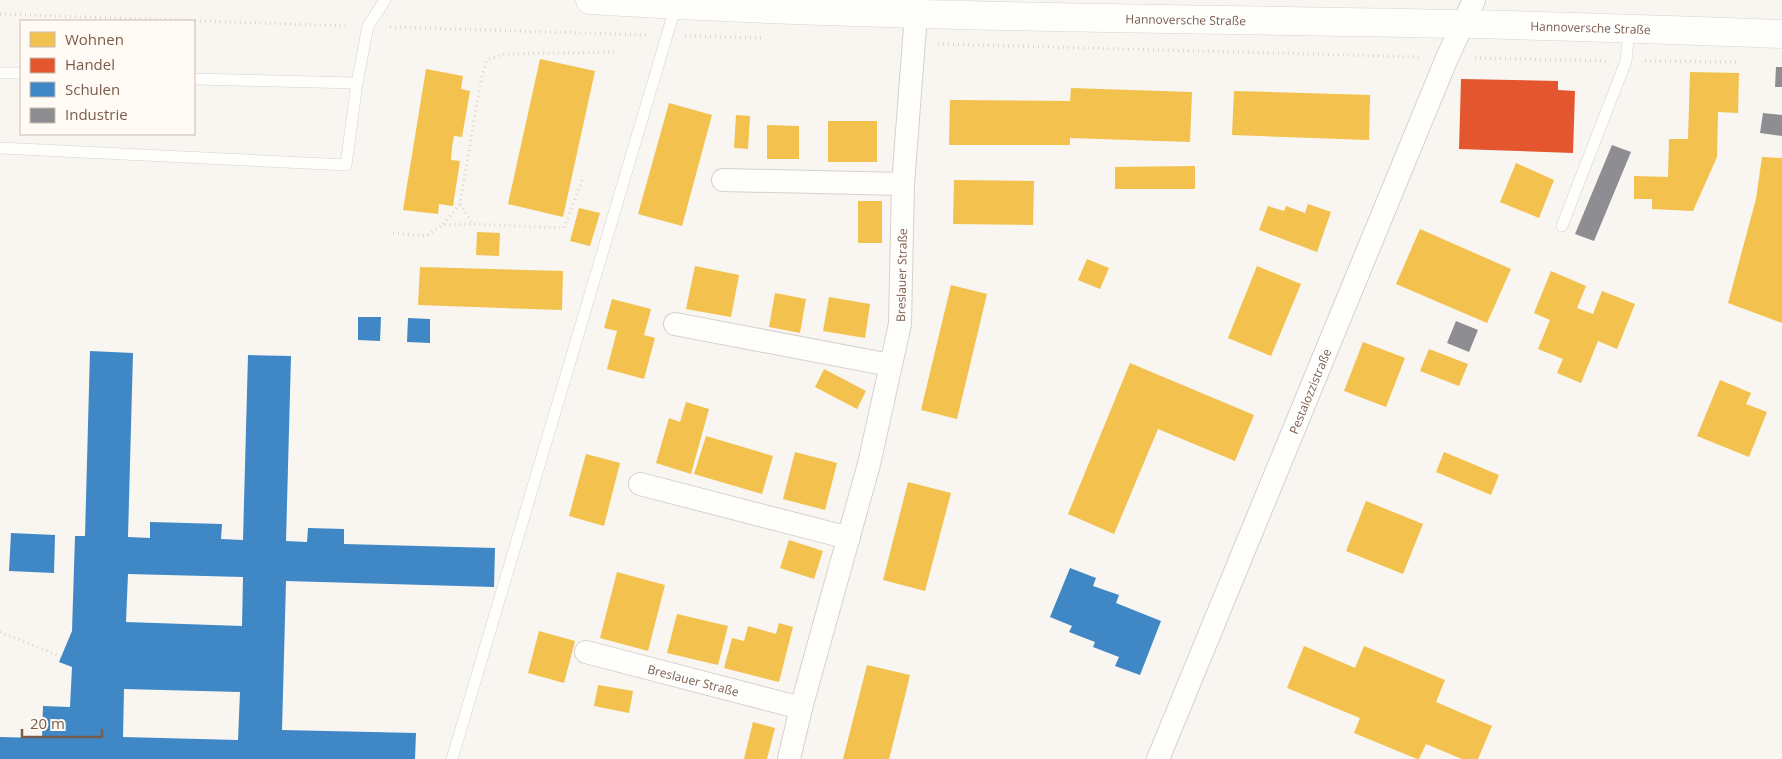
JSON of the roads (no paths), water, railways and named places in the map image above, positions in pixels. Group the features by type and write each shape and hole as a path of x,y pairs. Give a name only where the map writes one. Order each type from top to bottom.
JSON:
{"main road":[{"name":"Hannoversche Straße","path":"590,0 676,5 904,9 1469,12 1629,28 1782,34"}],"street":[{"name":"Breslauer Straße","path":"789,759 801,708 869,464 900,324 904,9"},
{"name":"Pestalozzistraße","path":"1158,759 1447,58 1469,12"},
{"path":"724,180 903,184"},
{"path":"674,324 890,365"},
{"path":"640,484 849,538"},
{"name":"Breslauer Straße","path":"586,652 801,708"}],"lane":[{"path":"0,148 346,165 357,83 368,26 385,0"},
{"path":"452,759 676,5"},
{"path":"1562,226 1626,61 1629,28"},
{"path":"0,73 20,74"},
{"path":"195,78 357,83"}]}
